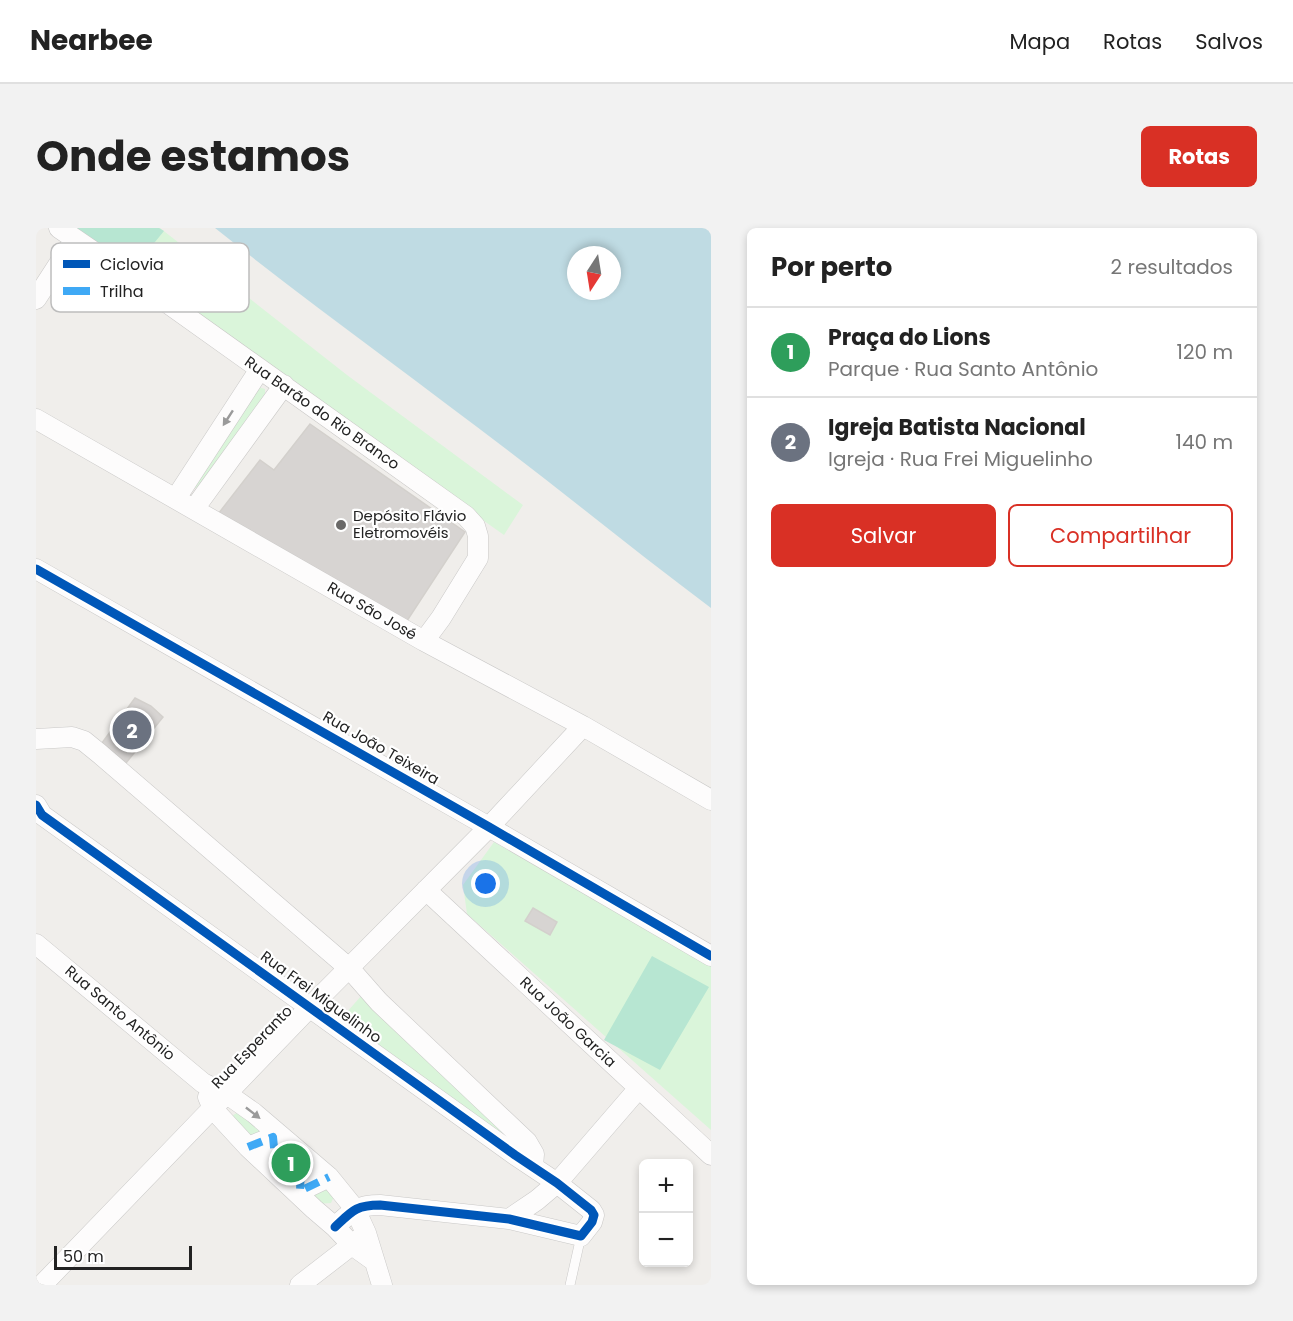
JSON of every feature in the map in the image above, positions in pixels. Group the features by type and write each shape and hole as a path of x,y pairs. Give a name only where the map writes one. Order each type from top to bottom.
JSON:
{"street":[{"name":"Rua Barão do Rio Branco","path":"67,234 80,243"},
{"path":"36,299 51,268"},
{"name":"Rua Barão do Rio Branco","path":"180,312 466,516 475,526 478,536 478,558 424,641"},
{"path":"176,498 260,369"},
{"path":"194,509 284,386"},
{"name":"Rua São José","path":"36,419 424,641 583,726 711,800"},
{"name":"Rua João Teixeira","path":"36,569 710,953"},
{"name":"Rua Esperanto","path":"42,1285 310,1007 489,827 583,726"},
{"name":"Rua Frei Miguelinho","path":"36,739 72,737 84,741 350,969 379,1002 530,1145 534,1154 533,1167"},
{"name":"Rua Frei Miguelinho","path":"36,805 42,815 557,1183 591,1210 594,1215 594,1219 581,1236"},
{"name":"Rua João Garcia","path":"426,890 711,1155"},
{"name":"Rua Santo Antônio","path":"36,944 203,1083 227,1094 254,1113 329,1177 355,1209 359,1239 373,1260 382,1285"},
{"path":"444,1104 463,1080"},
{"name":"Rua Santo Antônio","path":"203,1083 213,1109 248,1147 335,1227 359,1239"},
{"path":"509,1219 557,1183 639,1088"},
{"path":"248,1147 273,1137 276,1168 301,1165 300,1191 329,1177"},
{"path":"335,1227 355,1209 380,1205 509,1219 581,1236"},
{"path":"300,1285 359,1239"}],"lane":[{"path":"570,1285 581,1236"}],"green space":[{"path":"67,228 160,228 179,243 88,243"},
{"path":"75,228 159,228 164,231 154,243 95,243"},
{"path":"249,298 347,375 523,505 504,535 187,312 249,312"},
{"path":"258,387 265,389 265,394 201,483 196,488 191,488"},
{"path":"494,842 711,966 711,1130 467,914 463,885"},
{"path":"652,956 709,987 660,1070 604,1040"},
{"path":"362,995 521,1150 339,1021"},
{"path":"238,1112 335,1194 331,1203 317,1204 288,1176 232,1116"}],"water":[{"path":"215,228 711,228 711,608 504,447 249,255 249,243 234,243"}],"building":[{"name":"Depósito Flávio Eletromovéis","path":"310,424 465,532 403,627 215,518 260,460 274,470"},
{"path":"135,698 151,706 163,717 126,763 102,743"},
{"path":"533,908 557,922 550,935 525,921"}],"marked path":[{"path":"248,1147 273,1137 276,1168 301,1165 300,1191 329,1177"}],"cycle path":[{"path":"36,569 711,956"},
{"path":"36,805 42,815 557,1183 591,1210 594,1215 592,1222 581,1236 509,1219 380,1205 365,1206 355,1210 335,1227"}],"place":[{"name":"Depósito Flávio Eletromovéis","path":"341,525"},
{"name":"Igreja Batista Nacional","path":"132,730"},
{"name":"Praça do Lions","path":"291,1163"}]}
